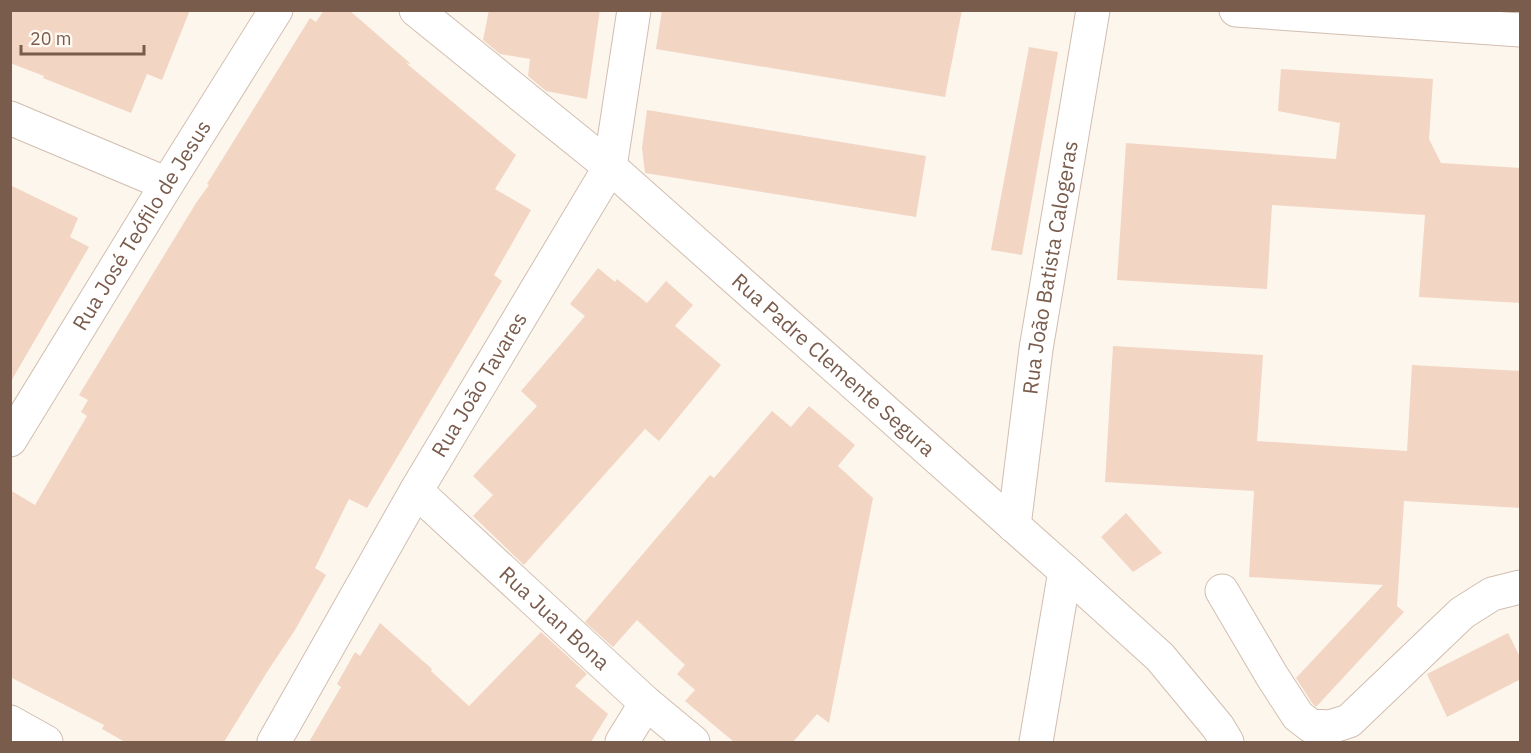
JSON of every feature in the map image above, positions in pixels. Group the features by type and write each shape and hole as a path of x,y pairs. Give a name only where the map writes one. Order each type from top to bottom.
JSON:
{"street":[{"name":"Rua José Teófilo de Jesus","path":"10,440 276,10"},
{"name":"Rua Padre Clemente Segura","path":"416,10 610,167 1065,571 1160,657 1218,727 1227,742"},
{"name":"Rua João Tavares","path":"274,742 416,491 610,167 634,10"},
{"name":"Rua João Batista Calogeras","path":"1014,526 1036,349 1093,10"},
{"path":"1236,10 1521,30"},
{"path":"10,118 167,184"},
{"name":"Rua Juan Bona","path":"416,491 646,703 693,742"},
{"path":"1036,742 1065,571"},
{"path":"1222,591 1299,717 1311,726 1330,727 1349,721 1462,613 1492,594 1521,587"},
{"path":"622,742 646,703"},
{"path":"10,722 46,742"}],"building":[{"path":"10,10 190,10 162,80 147,74 131,113 10,63"},
{"path":"324,10 349,10 411,64 406,63 516,155 495,189 531,210 494,275 502,281 367,508 349,499 315,568 326,575 295,630 224,742 125,742 102,729 104,725 10,677 10,490 35,505 87,416 81,412 88,400 79,395 310,18 316,22"},
{"path":"489,10 600,10 587,99 546,91 528,76 530,59 500,54 483,40"},
{"path":"662,10 962,10 945,97 656,49"},
{"path":"1029,47 1058,52 1022,255 991,250"},
{"path":"1281,69 1433,79 1429,139 1441,163 1521,168 1521,303 1419,297 1425,215 1272,205 1267,289 1117,280 1126,143 1336,159 1340,123 1278,111"},
{"path":"647,110 926,156 916,217 645,173 642,148"},
{"path":"10,185 78,218 70,237 89,247 10,383"},
{"path":"598,268 615,282 617,279 647,303 666,281 693,305 675,326 721,365 659,441 645,429 524,565 473,516 493,495 473,476 537,406 521,391 585,316 570,304"},
{"path":"1113,346 1263,355 1257,441 1407,451 1412,365 1521,371 1521,508 1404,501 1397,606 1404,612 1316,707 1296,678 1383,585 1249,577 1254,491 1105,482"},
{"path":"809,406 855,445 838,466 873,498 829,723 817,714 793,742 734,742 685,701 695,690 677,674 685,665 637,620 613,647 585,622 710,475 714,478 772,411 791,427"},
{"path":"1126,513 1162,553 1133,572 1101,537"},
{"path":"380,623 432,669 431,671 469,706 541,632 587,674 575,686 608,714 591,742 309,742 341,687 337,684 355,652 360,656"},
{"path":"1508,633 1521,659 1521,679 1447,717 1427,674"}]}
